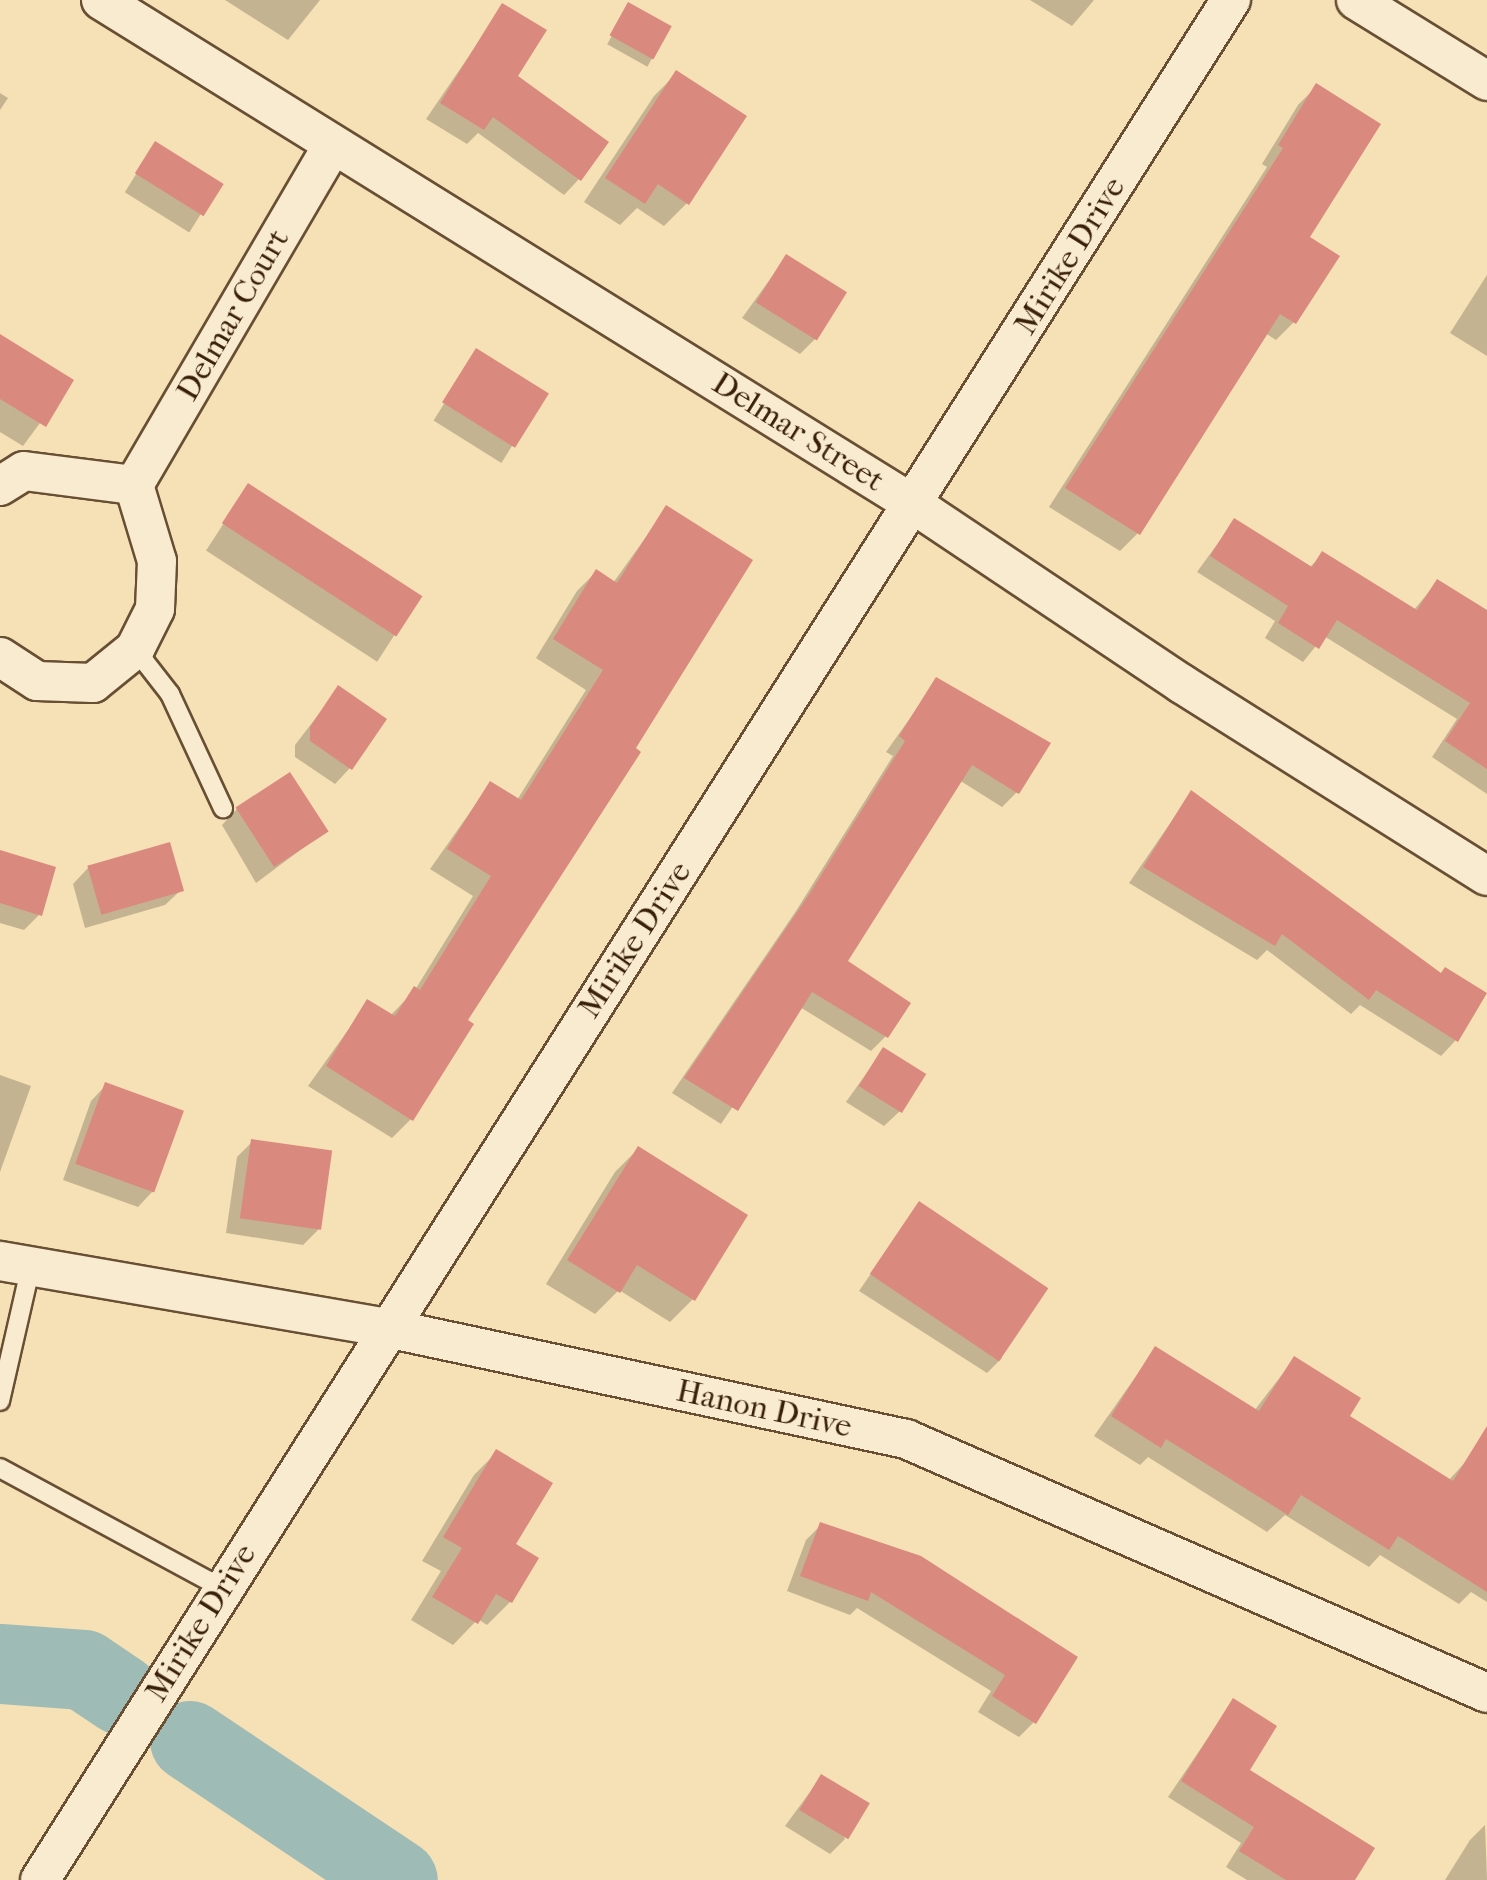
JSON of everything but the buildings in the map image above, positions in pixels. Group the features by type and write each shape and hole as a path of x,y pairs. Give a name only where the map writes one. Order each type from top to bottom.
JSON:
{"street":[{"name":"Delmar Street","path":"101,0 913,504 1182,684 1487,876"},
{"name":"Mirike Drive","path":"40,1880 1231,0"},
{"path":"1356,0 1487,82"},
{"name":"Delmar Court","path":"134,485 333,144"},
{"path":"0,486 24,471 134,485 156,561 155,609 135,648 93,683 68,686 38,682 0,657"},
{"name":"Hanon Drive","path":"15,1263 387,1328 906,1439 1487,1692"}],"lane":[{"path":"135,648 170,694 223,808"},
{"path":"0,1400 15,1263"},
{"path":"0,1468 222,1588"}],"waterway":[{"path":"0,1664 84,1670 121,1695"},
{"path":"190,1741 398,1880"}]}
